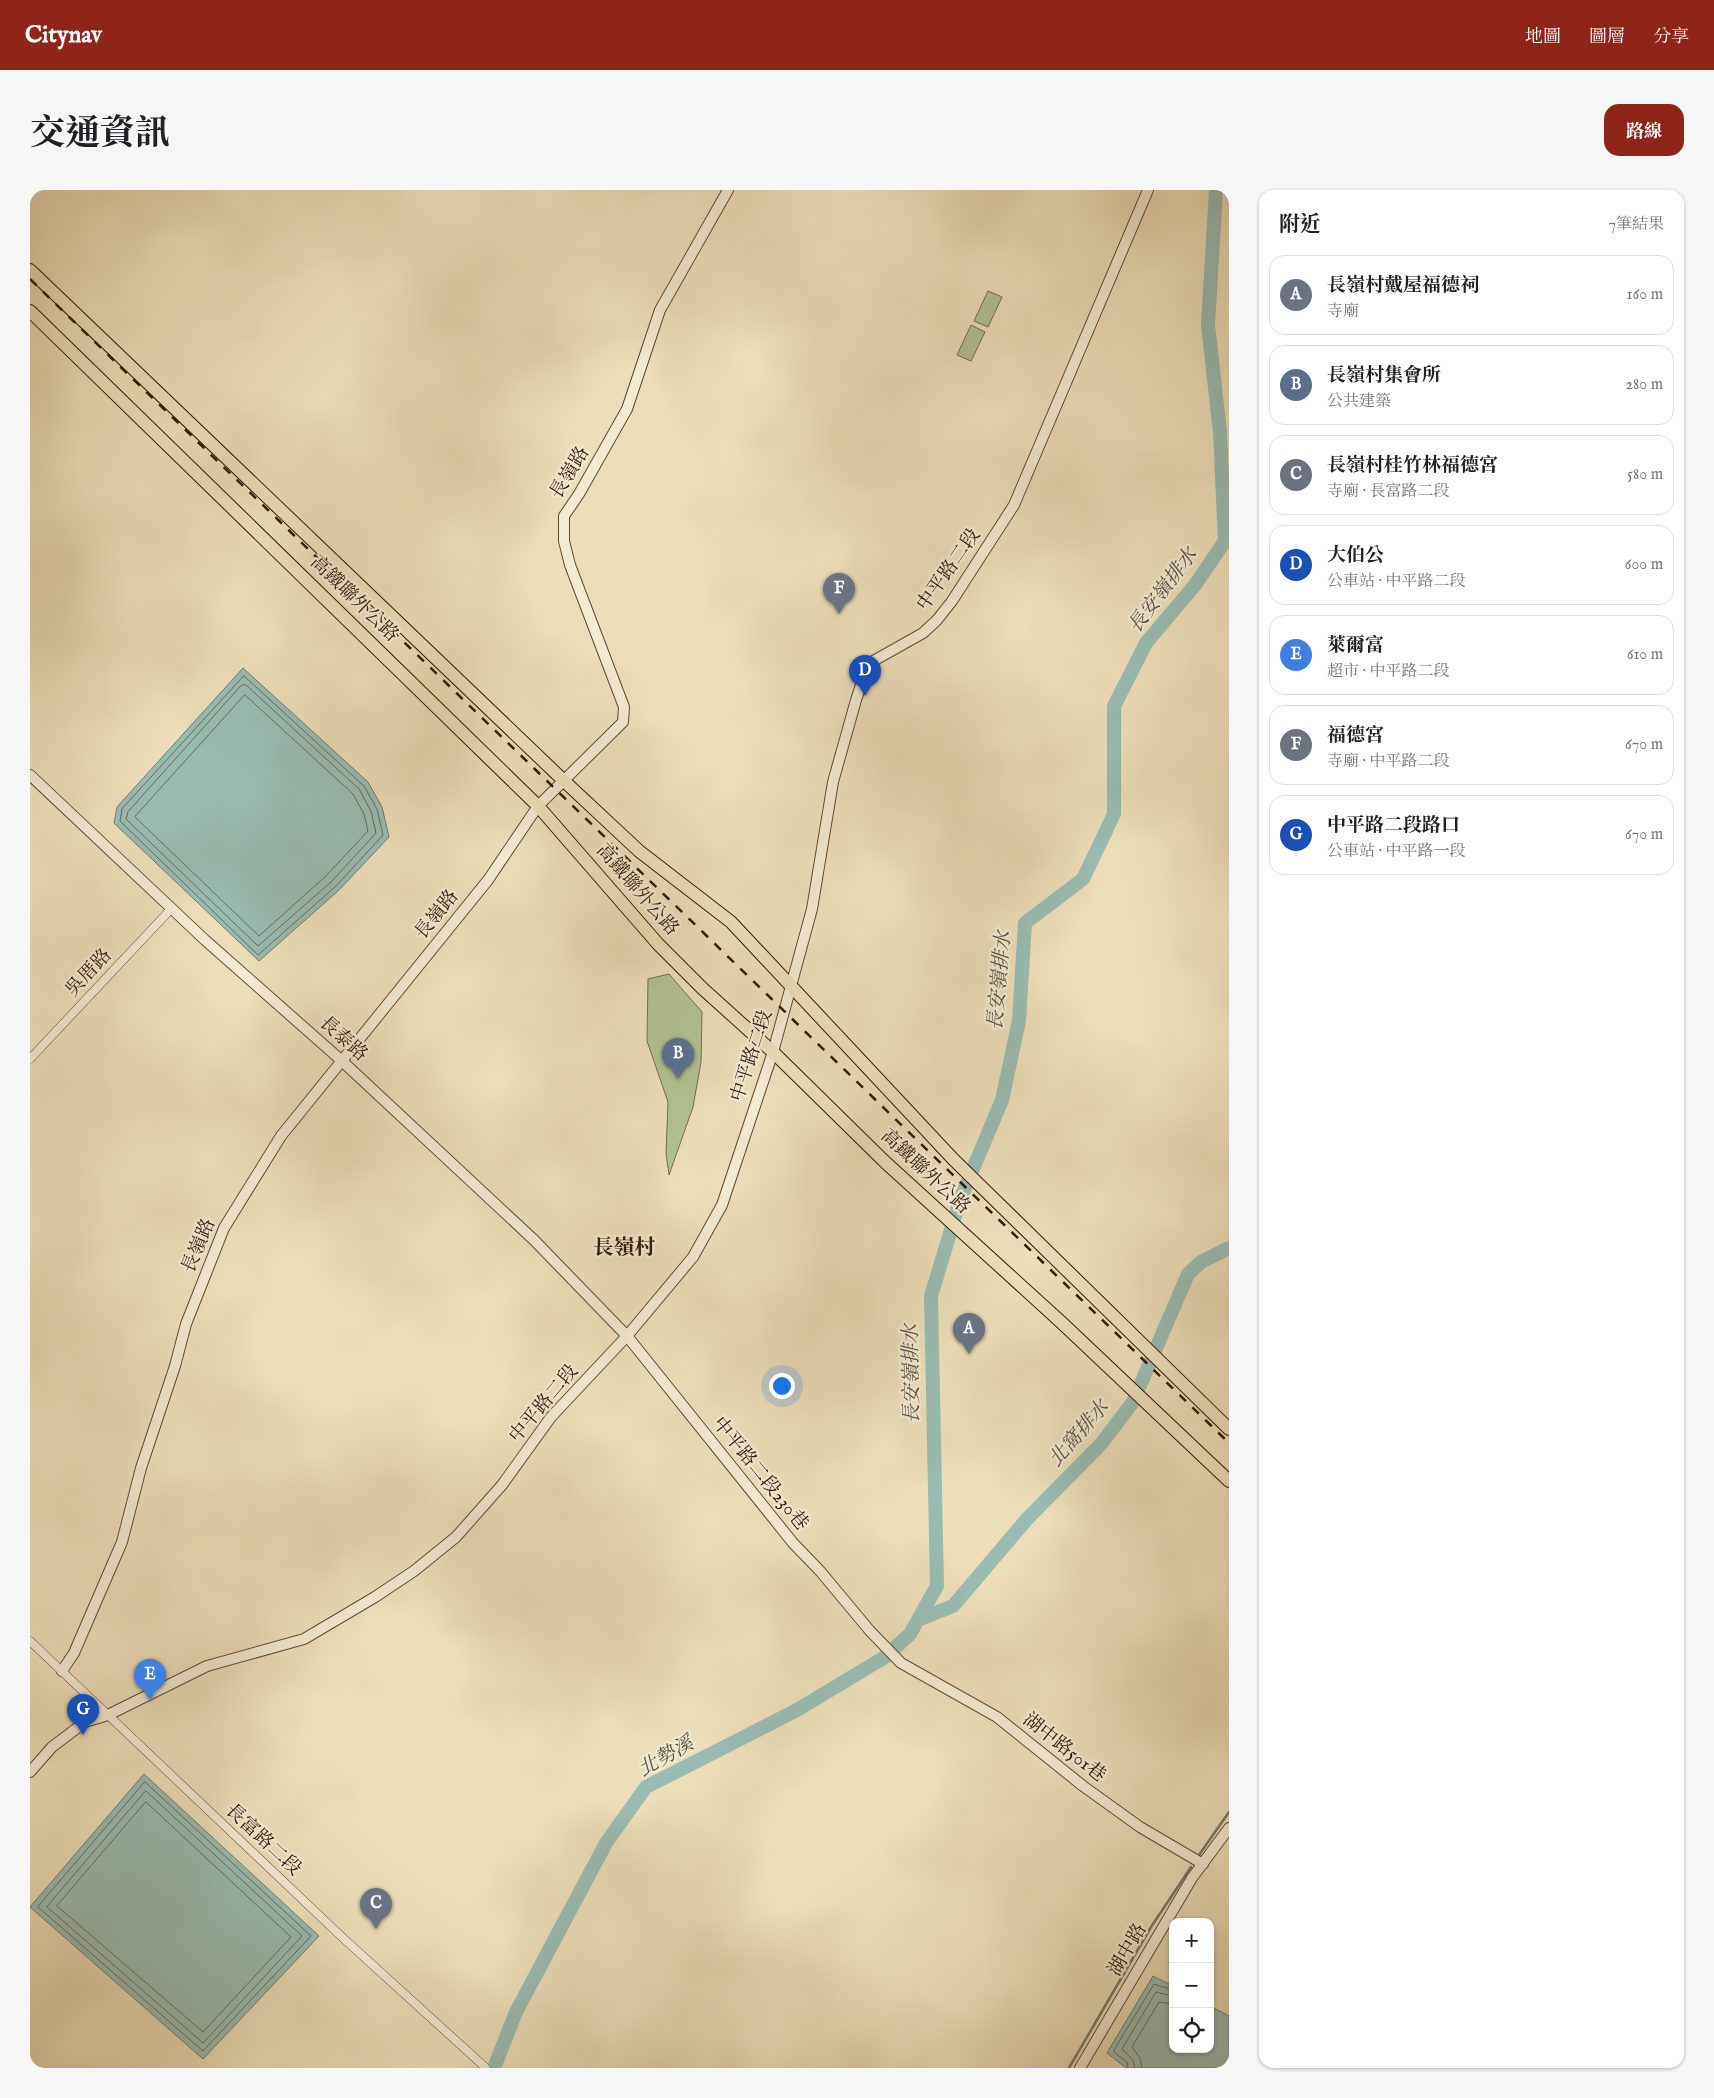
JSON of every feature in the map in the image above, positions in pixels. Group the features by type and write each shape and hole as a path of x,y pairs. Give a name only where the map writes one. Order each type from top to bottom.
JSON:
{"main road":[{"name":"高鐵聯外公路","path":"30,270 562,780 639,851 731,922 953,1159 1169,1368 1229,1429"},
{"name":"高鐵聯外公路","path":"30,311 538,806 658,944 702,988 774,1052 931,1204 1229,1481"}],"street":[{"name":"長嶺路","path":"62,1671 74,1654 122,1542 141,1468 175,1366 186,1324 224,1228 281,1136 488,880 538,806 562,780 618,729 624,715 601,643 570,565 564,541 564,516 580,494 627,409 660,310 728,190"},
{"name":"中平路二段","path":"30,1772 67,1736 85,1722 108,1715 207,1666 304,1639 375,1597 414,1571 456,1537 502,1485 551,1417 627,1336 693,1257 722,1205 774,1052 812,909 833,782 868,664 923,633 937,620 952,601 1014,505 1148,190"},
{"name":"長泰路","path":"30,775 171,908 342,1060 534,1240 627,1336"},
{"name":"吳厝路","path":"30,1059 171,908"},
{"name":"中平路二段230巷","path":"627,1336 793,1543 820,1571 870,1631 901,1663"},
{"name":"長富路二段","path":"30,1641 336,1931 486,2068"},
{"name":"湖中路501巷","path":"901,1663 997,1717 1083,1786 1140,1827 1203,1864"},
{"name":"湖中路","path":"1080,2068 1161,1927 1192,1878 1229,1828"}],"green space":[{"path":"988,291 1002,297 988,327 974,321"},
{"path":"971,325 985,332 971,361 957,355"},
{"path":"669,974 702,1012 701,1062 693,1107 669,1175 666,1153 668,1102 647,1041 648,979"}],"water":[{"path":"243,668 368,782 382,807 389,837 339,890 259,961 114,823 117,807"},
{"path":"144,1774 319,1936 203,2059 30,1907"},
{"path":"1153,1976 1169,1984 1169,2053 1214,2053 1214,2008 1229,2016 1229,2068 1126,2068 1107,2053"}],"waterway":[{"name":"長安嶺排水","path":"494,2068 516,2012 606,1843 646,1787 797,1710 885,1657 910,1634 937,1586 931,1296 960,1200 1002,1100 1019,1021 1025,923 1083,879 1114,814 1114,706 1146,643 1195,585 1225,541 1220,432 1208,325 1216,190"},
{"name":"北窩排水","path":"920,1619 953,1606 1027,1519 1101,1444 1133,1402 1188,1274 1201,1262 1229,1248"},
{"path":"1199,1855 1229,1812"},
{"path":"1069,2068 1151,1927 1191,1867"}],"railway":[{"path":"30,279 1229,1443"}],"place":[{"name":"福德宮","path":"839,614"},
{"name":"大伯公","path":"865,696"},
{"name":"長嶺村集會所","path":"678,1079"},
{"name":"長嶺村戴屋福德祠","path":"969,1354"},
{"name":"萊爾富","path":"150,1700"},
{"name":"中平路二段路口","path":"83,1735"},
{"name":"長嶺村桂竹林福德宮","path":"376,1929"}],"district":[{"name":"長嶺村","path":"624,1248"}],"water label":[{"name":"北勢溪","path":"666,1757"}]}
